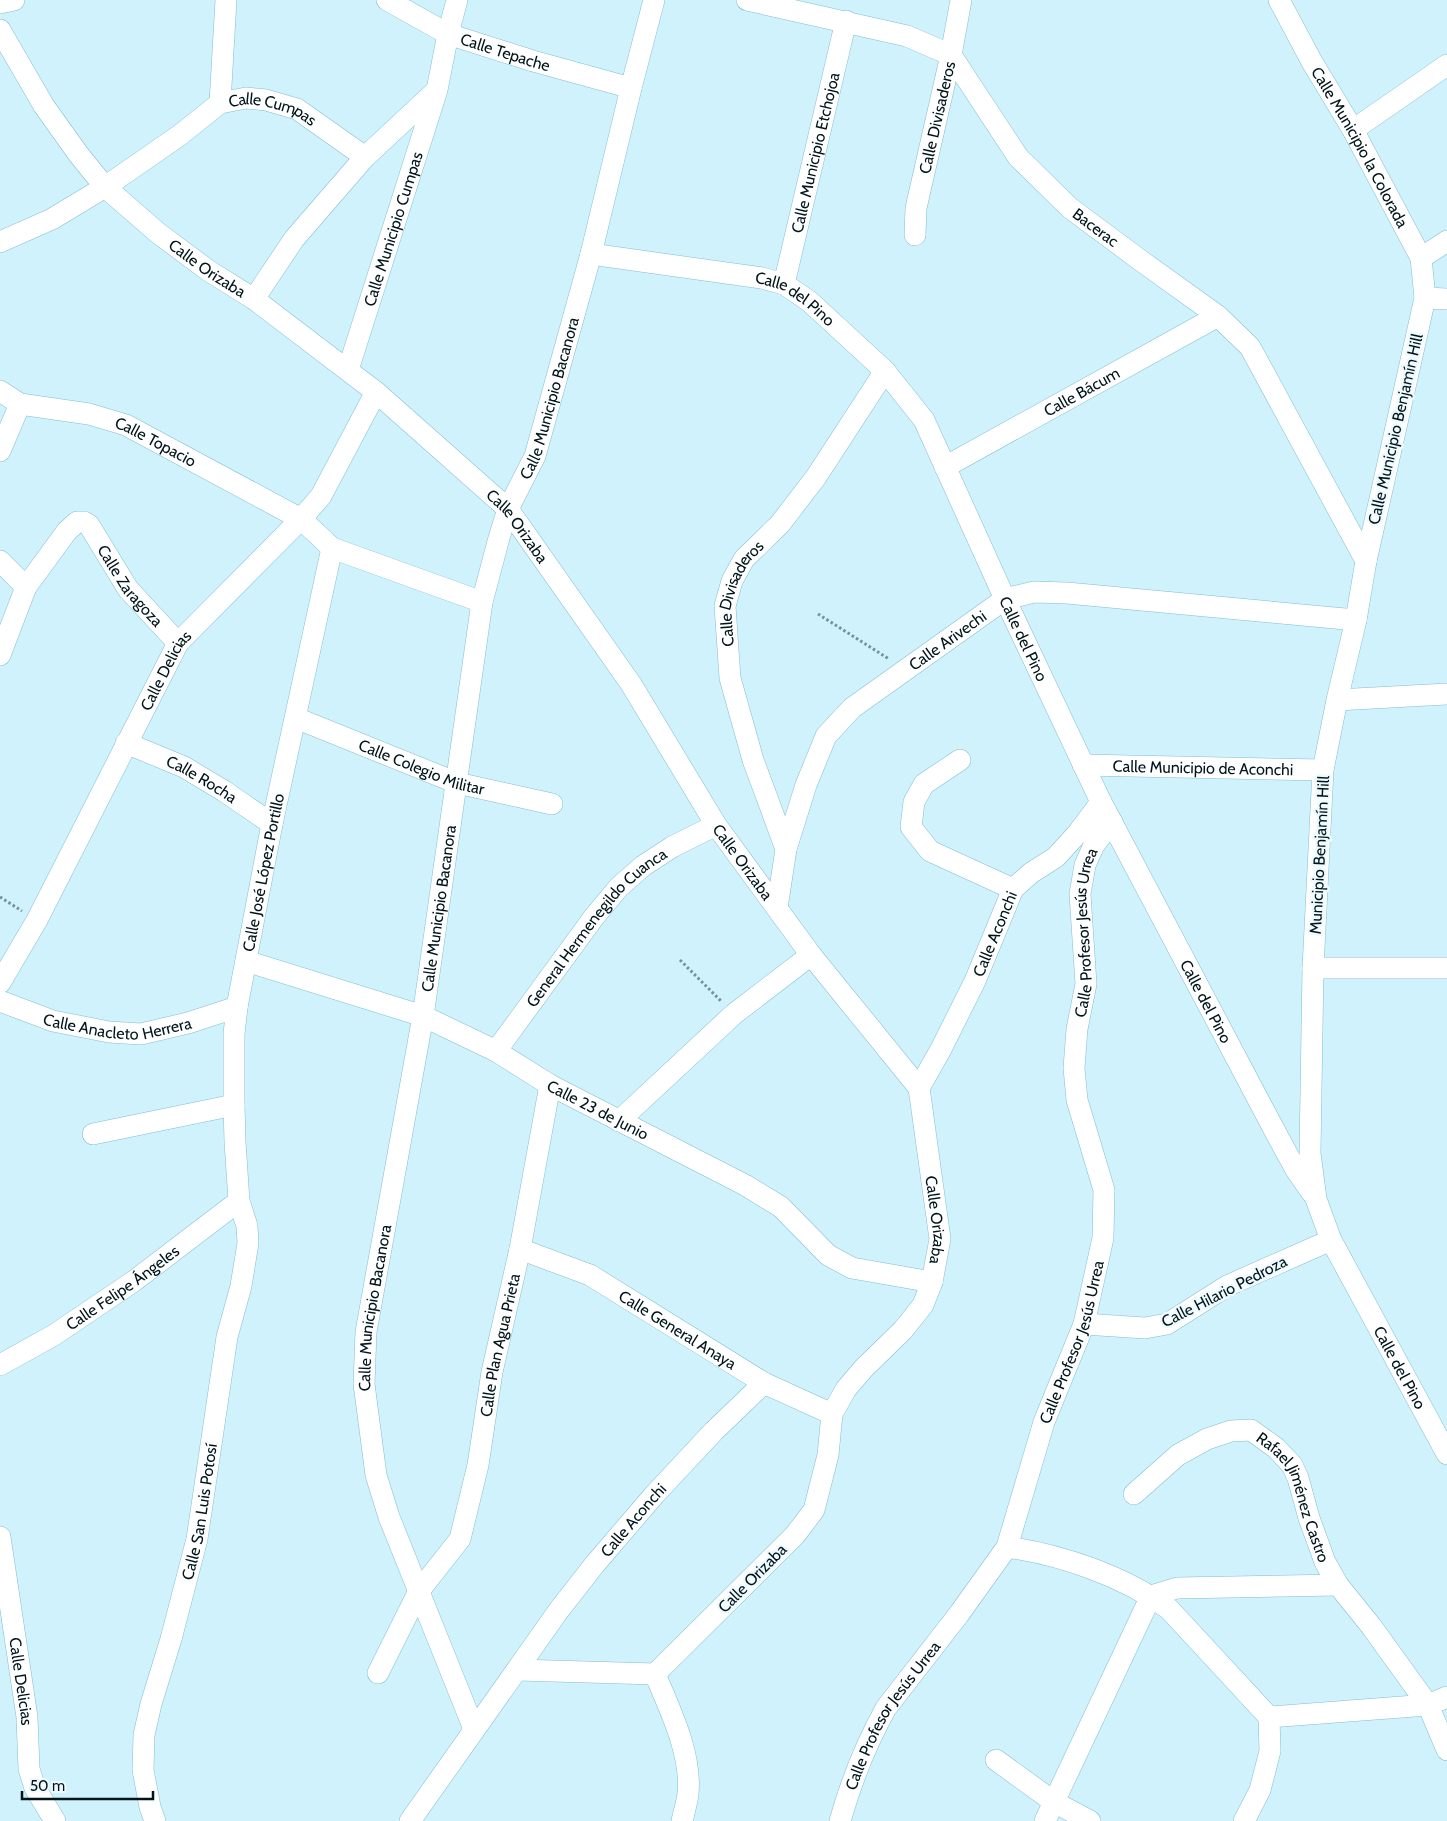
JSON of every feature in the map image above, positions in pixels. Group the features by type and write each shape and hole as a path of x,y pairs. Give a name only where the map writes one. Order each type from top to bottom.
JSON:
{"street":[{"path":"0,3 14,0"},
{"path":"220,103 226,0"},
{"name":"Calle Tepache","path":"387,0 448,34 533,61 631,88"},
{"name":"Calle Municipio Cumpas","path":"348,370 437,90 457,0"},
{"name":"Calle Municipio Bacanora","path":"474,1729 389,1517 376,1475 364,1384 366,1332 423,1016 482,602 508,510 535,456 591,254 654,0"},
{"path":"747,0 800,6 846,21 907,36 950,54"},
{"name":"Calle Divisaderos","path":"915,235 916,208 961,0"},
{"name":"Calle Municipio la Colorada","path":"1279,0 1421,258 1425,298"},
{"name":"Calle Municipio Etchojoa","path":"784,284 846,21"},
{"name":"Calle Orizaba","path":"0,30 44,106 79,155 105,187 158,234 209,271 254,299 376,392 508,510 630,684 716,825 811,955 919,1088 940,1239 932,1282 923,1305 903,1330 864,1368 846,1389 832,1414 828,1455 814,1510 794,1535 655,1674"},
{"name":"Bacerac","path":"950,54 1018,157 1070,208 1218,316 1250,347 1366,561"},
{"path":"1352,130 1447,65"},
{"path":"254,299 294,239 365,157 437,90"},
{"name":"Calle Cumpas","path":"0,242 52,219 105,187 180,135 220,103 246,98 266,100 298,109 365,157"},
{"path":"1421,258 1447,241"},
{"name":"Calle del Pino","path":"591,254 762,278 784,284 810,301 885,371 924,420 1004,599 1101,802 1278,1137 1296,1170 1316,1199"},
{"path":"1425,298 1447,298"},
{"name":"Calle Municipio Benjamín Hill","path":"1366,561 1425,298"},
{"name":"Calle Bácum","path":"945,467 1218,316"},
{"name":"Calle Divisaderos","path":"786,849 753,760 730,678 725,606 732,581 744,559 780,524 816,477 885,371"},
{"name":"Calle Topacio","path":"0,391 20,404 89,414 126,425 301,519 332,548"},
{"name":"Calle Delicias","path":"0,983 37,920 178,643 301,519 321,496 376,392"},
{"path":"0,451 20,404"},
{"name":"Calle Zaragoza","path":"26,587 68,531 77,522 84,522 89,525 128,588 178,643"},
{"path":"332,548 482,602"},
{"name":"Calle José López Portillo","path":"238,1201 234,1105 236,1008 272,824 332,548"},
{"path":"0,561 26,587 0,655"},
{"name":"Municipio Benjamín Hill","path":"1310,1153 1313,968 1323,770 1356,620 1366,561"},
{"name":"Calle Arivechi","path":"776,908 786,849 806,785 826,736 852,708 905,668 1004,599 1034,592 1067,593 1356,620"},
{"path":"1337,700 1447,694"},
{"name":"Calle Colegio Militar","path":"296,718 457,783 552,804"},
{"name":"Calle Rocha","path":"126,744 184,767 272,824"},
{"path":"960,760 924,784 914,802 911,827 930,851 1013,889"},
{"name":"Calle Municipio de Aconchi","path":"1084,765 1323,770"},
{"name":"Calle Aconchi","path":"919,1088 975,981 1013,889 1031,873 1056,857 1101,802"},
{"name":"Calle Profesor Jesús Urrea","path":"840,1821 853,1778 886,1708 959,1614 1007,1547 1044,1422 1084,1324 1104,1238 1104,1190 1077,1100 1074,1068 1077,1029 1086,984 1080,894 1084,866 1094,845 1112,822"},
{"name":"General Hermenegildo Cuanca","path":"496,1051 594,917 619,887 643,866 672,847 716,825"},
{"path":"619,1121 734,1014 811,955"},
{"name":"Calle 23 de Junio","path":"246,961 423,1016 496,1051 550,1084 701,1162 781,1207 828,1255 852,1268 932,1282"},
{"path":"1313,968 1447,968"},
{"name":"Calle Anacleto Herrera","path":"0,1001 53,1021 109,1032 141,1034 236,1008"},
{"name":"Calle Plan Agua Prieta","path":"378,1674 419,1591 460,1539 478,1466 492,1372 520,1249 550,1084"},
{"path":"93,1134 234,1105"},
{"name":"Calle del Pino","path":"1310,1153 1316,1199 1331,1240 1447,1454"},
{"name":"Calle Felipe Ángeles","path":"0,1365 54,1335 126,1286 238,1201"},
{"name":"Calle San Luis Potosí","path":"155,1821 143,1770 144,1735 197,1539 227,1338 241,1286 248,1243 247,1226 238,1201"},
{"name":"Calle Hilario Pedroza","path":"1084,1324 1145,1328 1167,1324 1228,1286 1331,1240"},
{"name":"Calle General Anaya","path":"520,1249 590,1274 764,1383 832,1414"},
{"name":"Calle Aconchi","path":"518,1670 559,1610 595,1564 714,1431 764,1383"},
{"name":"Rafael Jiménez Castro","path":"1134,1494 1178,1455 1207,1439 1231,1431 1251,1430 1276,1448 1292,1465 1325,1562 1338,1585"},
{"name":"Calle Delicias","path":"0,1537 2,1570 27,1717 29,1770 35,1788 55,1821"},
{"path":"1007,1547 1036,1551 1086,1568 1120,1580 1151,1596 1169,1609 1269,1717 1270,1751 1260,1790 1244,1821"},
{"path":"1045,1821 1151,1596 1177,1588 1338,1585 1371,1626 1428,1705 1447,1750"},
{"path":"410,1821 518,1670 655,1674 681,1741 687,1772 688,1794 682,1821"},
{"path":"1269,1717 1428,1705 1447,1697"},
{"path":"996,1760 1054,1802 1090,1821"}],"path":[{"path":"818,614 905,668"},
{"path":"0,897 37,920"},
{"path":"680,960 734,1014"}]}
